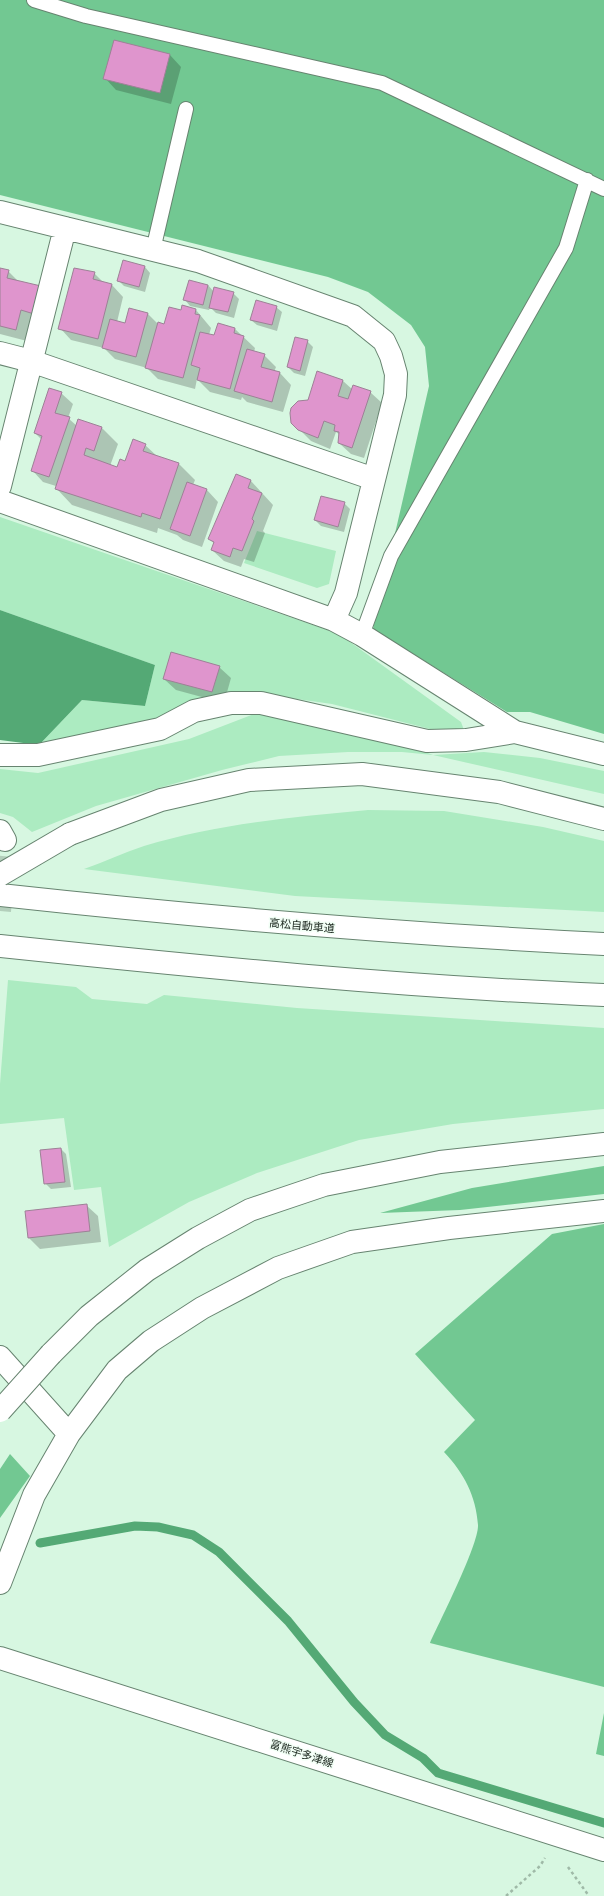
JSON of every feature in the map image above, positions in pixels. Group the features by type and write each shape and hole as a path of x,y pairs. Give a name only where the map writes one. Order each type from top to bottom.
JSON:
{"main road":[{"path":"0,212 198,261 353,316 384,341 391,356 396,374 395,395 346,592 334,620"},
{"path":"0,486 65,228"},
{"path":"0,353 31,361 374,479"},
{"path":"0,501 334,620 362,635 515,732 604,754"},
{"path":"0,755 38,754 153,730 169,725 194,711 244,702 261,703 427,741 466,740 515,732"},
{"path":"0,875 70,834 161,800 249,780 362,774 499,792 604,819"},
{"name":"高松自動車道","path":"0,895 169,914 349,929 604,944"},
{"path":"0,946 180,965 516,991 604,995"},
{"path":"0,1411 51,1354 89,1316 147,1270 198,1238 250,1210 324,1185 440,1162 604,1144"},
{"path":"0,1583 34,1495 69,1434 117,1370 151,1341 202,1308 278,1268 352,1242 399,1234 604,1211"},
{"path":"0,1358 69,1434"},
{"name":"富熊宇多津線","path":"0,1658 554,1841 604,1850"}],"lane":[{"path":"34,0 86,16 382,83 604,189"},
{"path":"153,250 186,109"},
{"path":"362,635 391,556 566,248 587,180"}],"path":[{"path":"506,1896 540,1866 554,1841 589,1896"}],"shaded area":[{"path":"0,0 604,0 604,734 530,712 507,712 373,629 429,386 425,347 411,325 368,292 328,277 0,195"},
{"path":"0,517 339,634 461,722 464,730 430,729 332,704 240,691 193,702 163,719 39,745 82,700 145,706 155,665 0,610"},
{"path":"257,531 336,551 329,584 317,588 244,563"},
{"path":"0,610 155,665 145,706 82,700 39,745 0,740"},
{"path":"254,714 324,723 386,737 433,755 402,752 348,752 279,756 222,770 96,806 32,832 13,817 0,813 0,769 38,773 189,739"},
{"path":"484,752 540,758 604,771 604,794 433,755"},
{"path":"368,810 444,811 543,827 604,841 604,912 295,896 84,869 144,846 199,832 255,822"},
{"path":"8,980 76,987 92,999 147,1004 164,995 297,1008 604,1028 604,1109 453,1124 359,1140 257,1173 189,1202 109,1247 101,1187 74,1190 64,1118 0,1124 0,1084"},
{"path":"604,1166 604,1194 460,1210 380,1213 472,1188"},
{"path":"604,1224 604,1687 430,1643 466,1565 477,1535 477,1514 472,1495 463,1477 444,1452 475,1420 415,1354 552,1234"},
{"path":"10,1454 30,1476 0,1518 0,1469"},
{"path":"604,1713 604,1756 596,1754"}],"building":[{"path":"114,40 170,54 160,93 103,79"},
{"path":"123,260 145,266 139,287 117,281"},
{"path":"0,268 9,270 7,278 41,286 34,314 21,310 16,330 0,326"},
{"path":"74,268 95,272 93,279 112,284 98,339 58,329"},
{"path":"189,280 208,285 203,305 183,300"},
{"path":"214,287 234,292 228,312 209,308"},
{"path":"256,300 277,306 272,325 250,320"},
{"path":"182,305 196,309 195,314 200,315 183,378 145,368 158,322 164,324 169,307 181,310"},
{"path":"129,308 148,313 136,357 102,348 110,319 125,323"},
{"path":"218,323 235,328 234,333 244,336 230,389 197,380 200,368 191,365 200,332 214,335"},
{"path":"295,337 308,340 300,371 287,367"},
{"path":"247,349 265,354 261,367 280,372 272,402 234,391"},
{"path":"317,371 343,380 338,396 348,399 353,385 371,391 352,448 338,443 339,432 334,431 335,425 324,421 318,438 298,430 291,423 291,408 298,401 308,400"},
{"path":"49,388 62,392 55,413 70,417 49,477 31,471 42,436 34,433"},
{"path":"78,419 102,427 94,451 86,448 84,455 117,467 120,459 125,461 133,439 146,444 143,451 179,463 160,519 142,513 141,517 55,489"},
{"path":"236,474 251,480 248,488 262,493 252,519 254,521 242,551 233,548 230,557 211,550 214,542 208,539"},
{"path":"187,482 207,489 190,536 170,529"},
{"path":"321,496 345,502 338,527 314,520"},
{"path":"171,652 220,666 212,692 163,679"},
{"path":"61,1148 65,1182 44,1184 40,1150"},
{"path":"87,1204 90,1231 28,1238 25,1211"}],"waterway":[{"path":"40,1543 135,1526 158,1527 193,1535 219,1552 288,1621 354,1702 385,1735 423,1758 438,1773 604,1823"}],"tunnel":[{"path":"0,911 6,852 5,840"}]}
